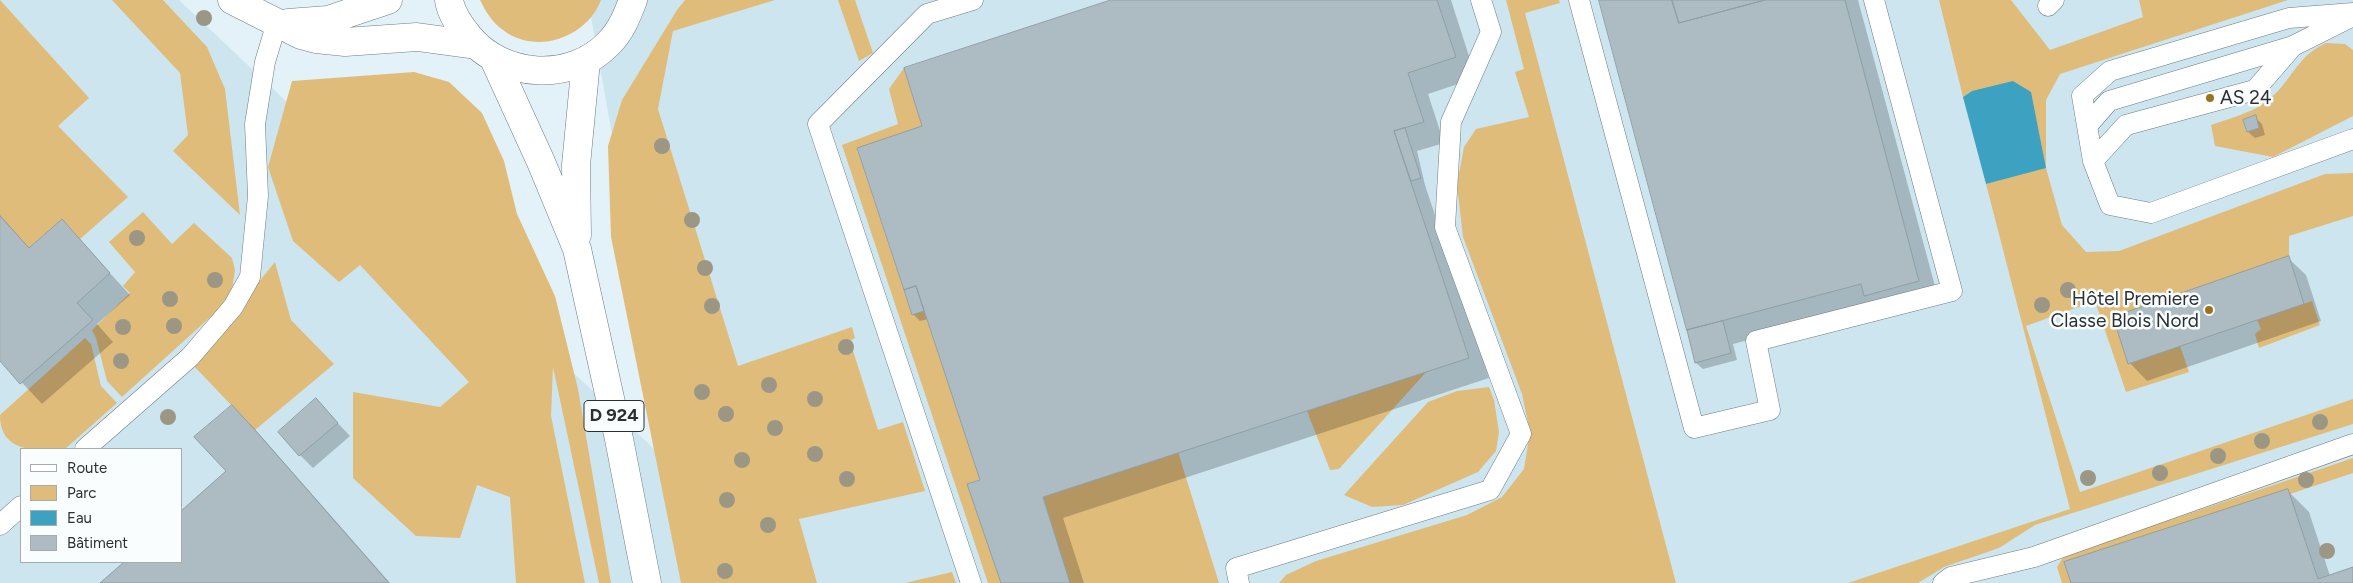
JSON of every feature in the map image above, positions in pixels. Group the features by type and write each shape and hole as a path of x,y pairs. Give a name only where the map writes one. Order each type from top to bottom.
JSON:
{"main road":[{"path":"232,0 301,35 316,39 345,42 417,37 485,52 524,70 556,71 586,61 609,44 626,21 633,0"},
{"path":"277,22 304,23 328,20 388,0"},
{"name":"D 924","path":"449,0 451,9 461,28 485,52 541,162 577,250 619,439 647,583"},
{"name":"D 924","path":"577,250 576,165 586,61"}],"lane":[{"path":"971,583 818,124 927,14 973,0"},
{"path":"1239,583 1236,568 1490,490 1521,434 1446,227 1451,122 1491,32 1481,0"},
{"path":"1579,0 1694,428 1770,410 1756,341 1952,291 1874,0"},
{"path":"2087,126 2108,101 2293,46 2353,14"},
{"path":"2353,14 2289,18 2110,71 2082,96 2093,161 2110,206 2151,213 2353,139"},
{"path":"87,448 190,357 233,307 250,277 258,196 255,124 265,62 277,22"},
{"path":"2093,161 2126,125 2255,90 2293,46"},
{"path":"1943,583 1951,577 2034,557 2353,444"},
{"path":"0,525 20,507"}],"shaded area":[{"path":"0,0 179,0 671,465 588,0 2353,0 2353,583 0,583"}],"green space":[{"path":"0,0 89,98 58,126 128,197 80,239 62,219 29,248 0,216"},
{"path":"112,0 163,0 207,47 225,89 240,215 173,151 188,135 180,73"},
{"path":"480,0 601,0 585,24 573,33 560,39 545,42 516,38 503,30 496,24"},
{"path":"685,0 775,0 673,31 658,109 738,366 852,327 855,338 850,341 878,430 903,422 925,491 799,519 817,583 681,583 611,237 608,146 622,100"},
{"path":"838,0 855,0 873,53 859,61"},
{"path":"1506,0 1559,0 1560,3 1525,13 1676,583 1279,583 1286,575 1316,561 1467,515 1502,497 1524,469 1530,432 1522,394 1463,237 1457,185 1464,147 1476,129 1529,117 1515,72 1524,69"},
{"path":"1939,0 2011,0 2050,50 2143,17 2139,0 2288,0 2060,74 2046,100 2046,167 1972,91 1963,97"},
{"path":"2326,43 2345,44 2353,50 2353,116 2273,157 2215,146 2211,125 2241,115 2262,105 2276,93 2307,55"},
{"path":"904,68 922,126 857,149 912,315 924,311 980,480 968,484 1001,583 988,583 842,145 898,124 889,89"},
{"path":"414,72 449,82 482,113 504,161 517,214 555,296 578,389 611,583 599,583 553,367 551,416 585,583 516,583 510,497 477,485 460,538 416,536 353,478 353,392 440,407 469,382 360,265 339,282 293,241 268,167 292,81"},
{"path":"2046,167 2062,225 2086,252 2119,251 2325,174 2353,173 2353,216 2289,236 2289,256 2128,364 2180,346 2189,372 2126,392 2095,301 2026,326 2080,492 2353,399 2353,424 2035,525 1999,548 1944,567 1918,583 1848,583 2070,509 1986,184"},
{"path":"143,212 172,244 194,223 232,258 235,270 232,290 217,311 122,397 107,381 96,338 92,330 130,293 123,286 135,272 109,242"},
{"path":"275,262 291,320 334,364 255,430 192,364"},
{"path":"2312,301 2320,325 2259,348 2255,334 2261,329 2257,320"},
{"path":"85,338 91,344 101,386 117,403 66,448 27,448 13,443 6,437 0,415"},
{"path":"1427,371 1339,469 1330,470 1307,411"},
{"path":"1489,387 1494,400 1499,432 1496,451 1478,472 1403,505 1372,507 1344,495 1428,402 1457,391"},
{"path":"1178,452 1219,583 1070,583 1043,497"},
{"path":"2353,458 2353,473 2290,494 2288,489 2071,583 2062,583 2057,567 2064,556"},
{"path":"952,572 956,583 905,583"}],"water":[{"path":"2013,81 2031,92 2046,168 1986,184 1963,97 1972,91"}],"building":[{"path":"1111,0 1437,0 1456,57 1408,73 1424,122 1394,131 1469,358 1043,497 1070,583 1001,583 967,484 980,480 916,286 904,290 857,148 922,126 904,68"},
{"path":"1599,0 1672,0 1679,23 1765,0 1845,0 1919,281 1864,296 1861,284 1687,330"},
{"path":"1672,0 1765,0 1679,23"},
{"path":"2256,115 2259,128 2247,132 2243,120"},
{"path":"1405,128 1421,178 1411,181 1394,131"},
{"path":"0,216 29,248 62,219 110,273 77,303 93,320 20,384 0,361"},
{"name":"Hôtel Premiere Classe Blois Nord","path":"2289,256 2304,304 2128,364 2113,317"},
{"path":"916,286 924,311 912,315 904,290"},
{"path":"1723,321 1731,353 1695,363 1687,330"},
{"path":"316,398 338,423 299,456 278,432"},
{"path":"232,405 389,583 100,583 123,563 182,563 182,510 226,471 194,437"},
{"path":"2288,489 2318,579 2353,567 2353,583 2071,583 2064,562"}],"place":[{"name":"AS 24","path":"2210,98"},
{"name":"Hôtel Premiere Classe Blois Nord","path":"2209,310"}]}
